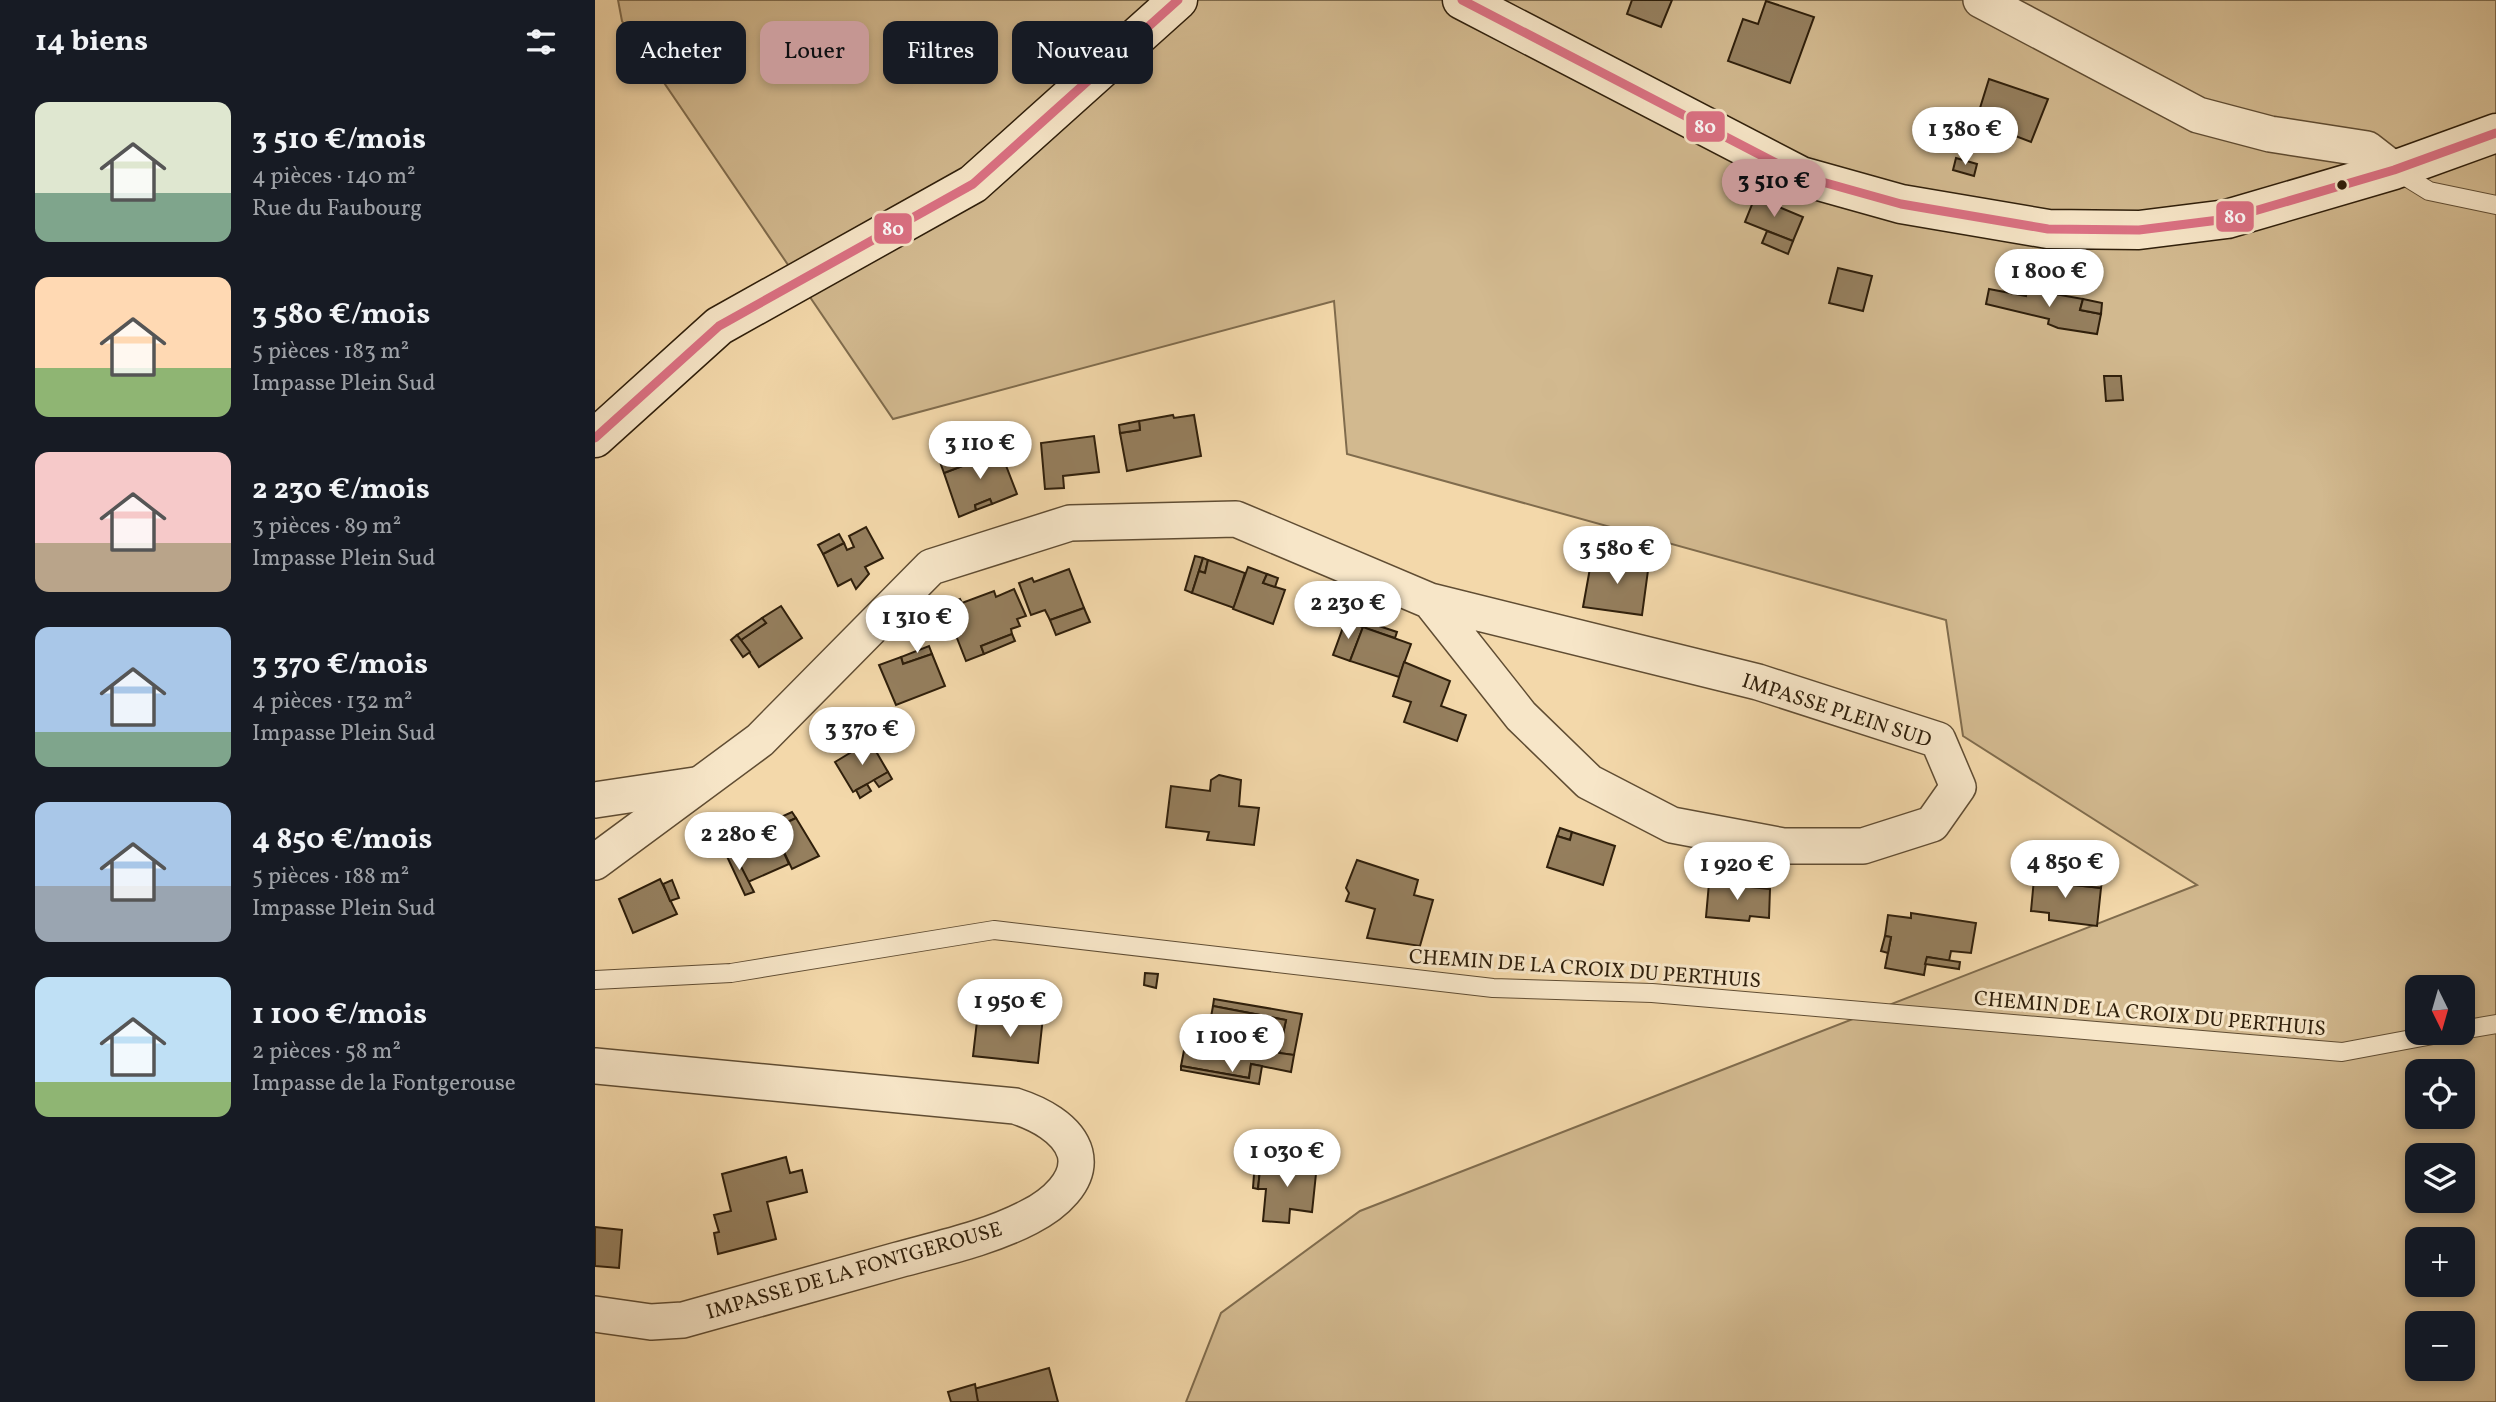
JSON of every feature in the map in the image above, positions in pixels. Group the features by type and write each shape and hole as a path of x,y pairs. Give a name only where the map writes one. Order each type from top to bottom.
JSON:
{"main road":[{"path":"595,438 719,326 972,184 1178,0"},
{"path":"1462,0 1801,176 1901,204 2048,229 2139,230 2227,219 2394,170 2496,133"}],"street":[{"path":"1981,0 2198,115 2270,134 2367,149 2394,170"},
{"name":"IMPASSE PLEIN SUD","path":"595,862 760,740 930,567 1070,523 1236,519 1430,601 1758,682 1938,740 1958,787 1932,824 1863,846 1783,846 1672,825 1589,782 1521,716 1430,601"},
{"name":"IMPASSE PLEIN SUD","path":"595,800 702,784"},
{"name":"IMPASSE DE LA FONTGEROUSE","path":"595,1066 1015,1106 1037,1113 1054,1125 1073,1148 1078,1165 1072,1181 1056,1198 1030,1217 981,1237 683,1320 651,1322 595,1314"}],"lane":[{"path":"2394,170 2429,191 2496,205"},
{"name":"CHEMIN DE LA CROIX DU PERTHUIS","path":"595,979 731,973 994,930 1493,988 1652,993 2342,1052 2405,1040"},
{"path":"2475,1028 2496,1024"}],"shaded area":[{"path":"618,0 2496,0 2496,1402 1186,1402 1221,1313 1360,1211 2197,885 1963,736 1946,620 1347,454 1334,301 893,419 665,84 746,84 746,21 622,21"}],"building":[{"path":"1632,0 1672,0 1661,27 1627,14"},
{"path":"1766,1 1814,17 1790,83 1728,61 1743,19 1758,24"},
{"path":"1989,79 2048,99 2031,142 1976,121"},
{"path":"1956,158 1977,164 1974,176 1953,170"},
{"path":"1755,197 1803,217 1793,241 1745,222"},
{"path":"1767,231 1793,241 1788,254 1762,243"},
{"path":"1838,268 1872,276 1863,311 1829,303"},
{"path":"1989,289 2026,296 2027,289 2083,299 2080,310 2101,314 2097,334 2058,328 2048,324 2049,319 1986,304"},
{"path":"2083,299 2102,303 2101,314 2080,310"},
{"path":"2104,376 2121,376 2123,400 2106,401"},
{"path":"1173,415 1174,418 1194,415 1201,456 1127,471 1120,433 1140,430 1139,421"},
{"path":"1139,421 1140,430 1120,433 1119,425"},
{"path":"1094,436 1099,472 1063,476 1064,488 1045,489 1041,443"},
{"path":"998,445 1017,494 992,504 990,499 975,505 976,510 959,517 944,473 976,461 974,454"},
{"path":"972,450 976,461 944,473 940,462"},
{"path":"990,499 992,504 976,510 975,505"},
{"path":"866,527 883,558 865,567 869,574 856,589 851,579 838,586 823,554 844,543 847,550 854,547 849,536"},
{"path":"839,534 844,543 823,554 818,545"},
{"path":"1195,556 1203,558 1192,593 1185,590"},
{"path":"1592,557 1649,563 1642,615 1583,607"},
{"path":"1203,558 1208,560 1205,573 1199,571"},
{"path":"1208,560 1245,573 1234,608 1192,593 1199,571 1205,573"},
{"path":"1248,567 1267,574 1263,583 1285,590 1273,624 1233,609"},
{"path":"1069,569 1084,608 1050,620 1045,610 1031,615 1019,583 1032,578 1034,582"},
{"path":"1267,574 1278,578 1275,587 1263,583"},
{"path":"1014,589 1026,616 1017,619 1020,626 1011,629 1012,634 981,646 984,654 966,661 944,605 960,599 962,603 994,591 996,597"},
{"path":"781,606 802,638 759,667 741,640 766,623 762,618"},
{"path":"1084,608 1090,622 1056,635 1050,620"},
{"path":"762,618 766,623 741,640 737,635"},
{"path":"1358,619 1397,632 1395,638 1355,625"},
{"path":"1345,622 1363,627 1350,661 1333,655"},
{"path":"1363,627 1411,644 1399,677 1350,661"},
{"path":"1012,634 1015,641 984,654 981,646"},
{"path":"737,635 750,652 743,657 731,640"},
{"path":"929,646 932,654 903,664 901,657"},
{"path":"932,654 945,686 896,705 879,665 901,657 903,664"},
{"path":"1404,662 1450,681 1441,706 1466,715 1457,741 1404,722 1411,702 1393,696"},
{"path":"870,741 888,772 853,792 835,762"},
{"path":"888,772 892,779 879,787 874,780"},
{"path":"1219,775 1241,780 1239,806 1259,808 1254,845 1207,840 1209,832 1166,827 1171,786 1210,791 1211,780"},
{"path":"867,784 871,791 860,798 856,790"},
{"path":"792,812 796,818 724,850 722,844"},
{"path":"796,818 819,856 792,869 773,829"},
{"path":"1560,828 1572,832 1570,840 1557,836"},
{"path":"773,829 789,864 748,882 731,847"},
{"path":"1572,832 1615,846 1603,885 1547,867 1557,836 1570,840"},
{"path":"731,847 754,892 745,895 724,850"},
{"path":"1357,860 1418,880 1414,895 1433,900 1420,946 1367,938 1375,909 1346,901 1349,893 1346,888"},
{"path":"2035,868 2057,870 2056,883 2101,888 2097,926 2049,920 2049,913 2031,911"},
{"path":"2057,874 2102,880 2101,888 2056,883"},
{"path":"660,879 677,914 633,933 619,899"},
{"path":"672,880 679,898 670,901 663,884"},
{"path":"1709,883 1770,889 1769,918 1750,916 1749,921 1706,917"},
{"path":"1911,913 1976,923 1971,953 1951,951 1949,961 1927,957 1924,975 1885,968 1891,937 1885,936 1888,915 1911,918"},
{"path":"1885,936 1891,937 1888,953 1881,951"},
{"path":"1927,957 1960,962 1959,969 1925,964"},
{"path":"1145,973 1158,974 1156,988 1144,985"},
{"path":"1214,999 1302,1014 1294,1055 1279,1053 1286,1020 1213,1006"},
{"path":"1213,1006 1286,1020 1279,1053 1294,1055 1291,1072 1251,1064 1249,1078 1181,1066 1187,1035 1207,1039"},
{"path":"1014,1015 1043,1017 1038,1063 973,1056 977,1021 1013,1024"},
{"path":"1251,1064 1262,1066 1259,1084 1181,1070 1181,1066 1249,1078"},
{"path":"1256,1147 1318,1152 1317,1164 1261,1160 1258,1189 1253,1188"},
{"path":"786,1157 790,1173 802,1170 807,1192 767,1202 776,1239 718,1254 714,1233 719,1232 714,1215 731,1211 722,1174"},
{"path":"1261,1160 1317,1164 1312,1212 1290,1209 1289,1223 1263,1221 1266,1189 1258,1189"},
{"path":"595,1227 622,1230 619,1268 595,1266"},
{"path":"1049,1368 1058,1402 978,1402 974,1389"},
{"path":"975,1384 978,1402 951,1402 948,1392"}],"transit line":[{"name":"80","path":"595,438 719,326 973,184 1178,0"},
{"name":"80","path":"1462,0 1801,176 1901,204 2048,229 2139,230 2227,219 2394,170 2496,133"}]}
